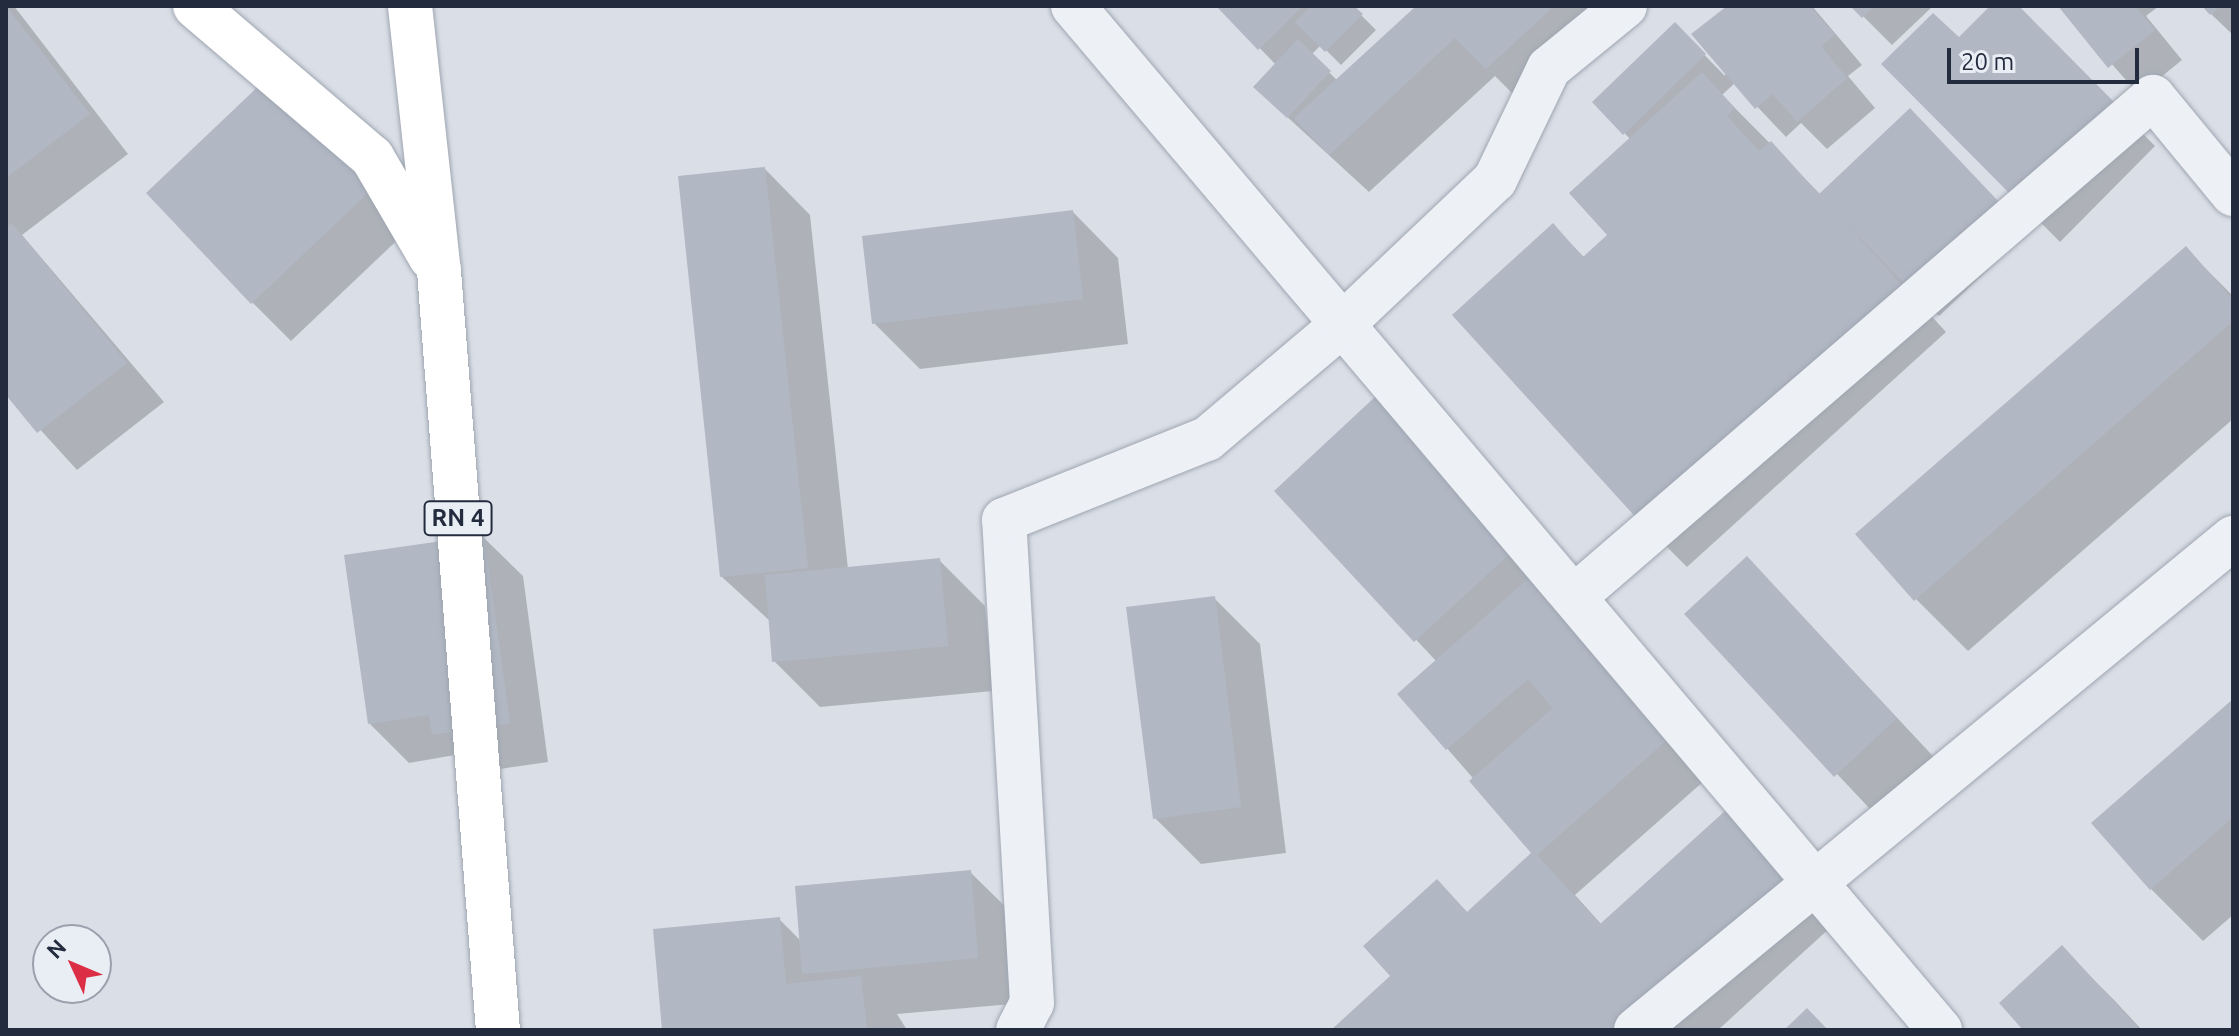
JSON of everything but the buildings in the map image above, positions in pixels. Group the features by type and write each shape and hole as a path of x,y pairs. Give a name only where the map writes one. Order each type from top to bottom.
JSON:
{"main road":[{"path":"195,6 372,157 439,271"},
{"name":"RN 4","path":"410,6 439,271 498,1030"}],"street":[{"path":"1073,6 1940,1030"},
{"path":"1018,1030 1032,1003 1004,520 1207,439 1343,324 1495,180 1549,68 1625,6"},
{"path":"1574,597 2153,97 2233,194"},
{"path":"1636,1030 2233,538"}]}
